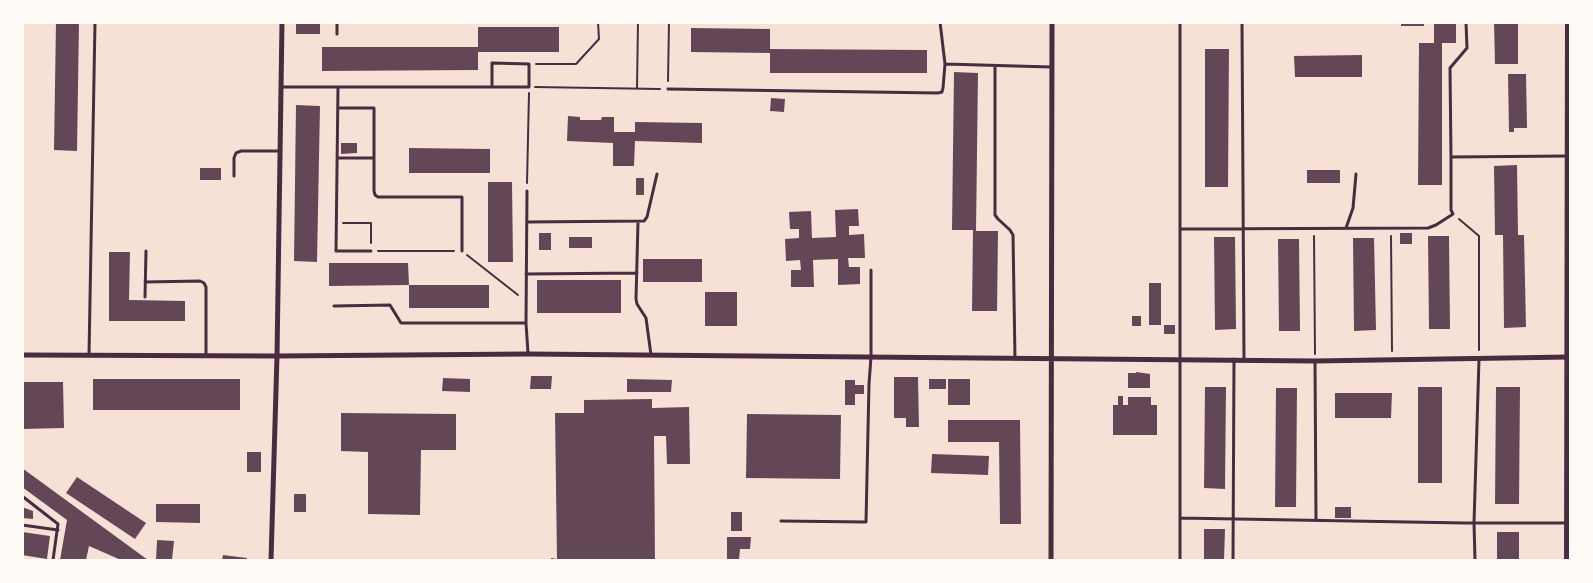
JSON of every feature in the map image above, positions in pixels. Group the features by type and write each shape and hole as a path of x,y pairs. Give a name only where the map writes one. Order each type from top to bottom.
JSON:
{"main road":[{"path":"1570,22 1570,560"}],"street":[{"path":"271,560 277,356 282,22"},
{"path":"1051,560 1052,22"},
{"path":"22,355 277,356 528,354 1052,360 1392,360 1570,357"}],"lane":[{"path":"90,355 95,22"},
{"path":"337,22 337,34"},
{"path":"1180,22 1180,560"},
{"path":"1242,22 1244,360"},
{"path":"1181,229 1391,229 1428,228 1443,222 1453,214 1451,210 1450,68 1467,48 1466,22"},
{"path":"668,89 938,93 942,92 943,88 945,64 941,23"},
{"path":"280,87 338,87 492,87 529,87 529,64 492,63 492,87"},
{"path":"945,64 1052,68"},
{"path":"995,66 995,215 1013,235 1015,359"},
{"path":"338,87 336,251 372,251"},
{"path":"338,108 374,108 375,195 378,197 462,196 462,251"},
{"path":"234,176 234,158 241,151 280,151"},
{"path":"1451,157 1570,156"},
{"path":"338,158 374,158"},
{"path":"527,222 644,221 647,217 657,174"},
{"path":"1346,228 1353,208 1356,174"},
{"path":"527,191 526,323 528,354"},
{"path":"638,221 636,298 637,304 646,318 651,355"},
{"path":"146,251 146,297"},
{"path":"781,521 866,522 871,357 871,270"},
{"path":"526,274 636,273"},
{"path":"146,282 200,281 204,283 206,287 206,356"},
{"path":"334,306 390,305 400,323 526,323"},
{"path":"1233,560 1234,359"},
{"path":"1475,560 1474,523 1479,359"},
{"path":"1315,360 1316,520"},
{"path":"22,496 58,524 53,560"},
{"path":"1180,518 1570,523"},
{"path":"22,525 58,530"}],"path":[{"path":"529,64 576,64 598,39 598,22"},
{"path":"637,88 638,22"},
{"path":"527,191 529,87 668,89 669,22"},
{"path":"1453,214 1479,236 1479,359"},
{"path":"337,223 371,223 372,251 462,251 526,302"},
{"path":"1314,229 1315,360"},
{"path":"1391,229 1392,360"}],"building":[{"path":"56,22 79,22 77,151 54,150"},
{"path":"296,22 320,22 320,34 296,34"},
{"path":"1401,22 1424,22 1424,26 1401,26"},
{"path":"1434,22 1456,22 1456,43 1442,43 1442,185 1418,185 1419,43 1434,43"},
{"path":"1494,22 1518,22 1518,64 1495,64"},
{"path":"478,27 559,27 559,52 478,52 478,70 322,71 322,47 478,47"},
{"path":"691,28 770,29 770,49 927,50 927,73 770,73 770,53 691,52"},
{"path":"1205,49 1229,49 1228,187 1205,187"},
{"path":"1362,55 1362,77 1295,77 1294,56"},
{"path":"954,72 978,73 976,231 998,231 997,311 972,311 973,230 952,230"},
{"path":"1508,74 1526,74 1527,128 1514,128 1514,132 1509,132"},
{"path":"771,98 785,99 784,112 770,111"},
{"path":"296,105 320,106 317,262 294,261"},
{"path":"568,116 580,117 580,120 601,120 602,117 614,117 614,132 635,132 635,122 702,123 702,143 635,141 634,166 613,166 613,143 567,141"},
{"path":"341,143 357,143 357,153 341,154"},
{"path":"409,148 490,149 490,173 409,173"},
{"path":"1517,165 1518,235 1524,235 1526,327 1504,328 1503,235 1495,235 1494,166"},
{"path":"200,168 221,168 221,180 200,180"},
{"path":"1307,170 1340,170 1340,183 1307,183"},
{"path":"636,178 644,178 644,195 636,195"},
{"path":"488,182 512,182 513,262 488,262"},
{"path":"858,209 859,226 849,226 849,235 864,234 865,258 848,258 849,267 860,267 860,284 838,285 838,259 813,260 814,287 791,287 791,270 801,270 800,260 786,261 785,239 799,238 799,229 790,229 789,212 811,211 812,238 836,237 835,210"},
{"path":"539,233 551,233 551,250 539,250"},
{"path":"1400,233 1412,233 1412,244 1400,244"},
{"path":"1428,236 1449,236 1450,329 1429,329"},
{"path":"569,237 592,237 592,248 569,248"},
{"path":"1214,237 1235,237 1236,329 1215,330"},
{"path":"1353,238 1374,238 1376,330 1354,331"},
{"path":"1278,239 1299,239 1300,331 1279,331"},
{"path":"109,252 130,252 129,300 185,301 185,321 109,321"},
{"path":"643,259 702,259 702,282 643,282"},
{"path":"329,263 408,263 409,285 329,286"},
{"path":"537,280 621,280 621,313 537,313"},
{"path":"1149,283 1161,283 1161,325 1149,325"},
{"path":"409,285 489,285 489,308 409,308"},
{"path":"705,292 737,292 737,326 705,326"},
{"path":"1132,316 1141,316 1141,326 1132,326"},
{"path":"1164,325 1175,325 1175,334 1164,334"},
{"path":"1128,373 1150,374 1150,388 1128,388"},
{"path":"531,376 552,376 551,389 530,389"},
{"path":"894,377 918,377 919,427 906,427 906,418 894,418"},
{"path":"443,378 470,379 470,392 442,391"},
{"path":"93,379 240,379 240,410 93,410"},
{"path":"627,379 672,380 671,392 627,392"},
{"path":"929,379 946,379 946,389 929,389"},
{"path":"948,379 970,379 970,405 948,405"},
{"path":"845,380 855,380 855,385 864,385 864,394 855,394 855,405 845,405"},
{"path":"22,382 63,382 64,428 22,429"},
{"path":"1205,387 1226,387 1225,489 1204,488"},
{"path":"1418,387 1442,387 1442,483 1418,483"},
{"path":"1496,387 1520,387 1519,504 1495,504"},
{"path":"1276,388 1297,388 1296,507 1275,507"},
{"path":"1335,393 1392,393 1391,418 1335,418"},
{"path":"1118,396 1123,396 1123,405 1128,405 1128,397 1151,397 1151,405 1157,405 1157,435 1113,435 1113,405 1118,405"},
{"path":"652,399 652,408 689,407 690,464 667,464 666,436 654,436 655,560 551,560 551,558 557,559 555,413 584,413 584,400"},
{"path":"341,413 456,414 456,450 421,450 420,515 368,514 368,452 341,451"},
{"path":"747,414 841,415 840,479 746,478"},
{"path":"948,420 1020,420 1021,524 1000,524 999,442 948,442"},
{"path":"247,452 261,452 261,472 247,472"},
{"path":"932,454 989,456 988,475 931,473"},
{"path":"22,468 148,560 121,560 89,546 86,560 60,560 67,520 22,487"},
{"path":"77,477 146,523 135,539 66,493"},
{"path":"294,494 306,494 306,512 294,512"},
{"path":"156,504 200,504 200,523 156,522"},
{"path":"22,507 33,511 33,519 22,518"},
{"path":"1335,507 1351,507 1351,518 1335,518"},
{"path":"731,512 742,512 742,531 731,531"},
{"path":"1204,529 1225,529 1224,560 1204,560"},
{"path":"22,532 50,536 47,559 22,555"},
{"path":"1497,532 1519,532 1519,560 1497,560"},
{"path":"727,537 751,537 750,549 740,549 739,560 727,560"},
{"path":"157,540 174,541 172,560 156,560"},
{"path":"223,555 247,558 247,560 222,560"}]}
